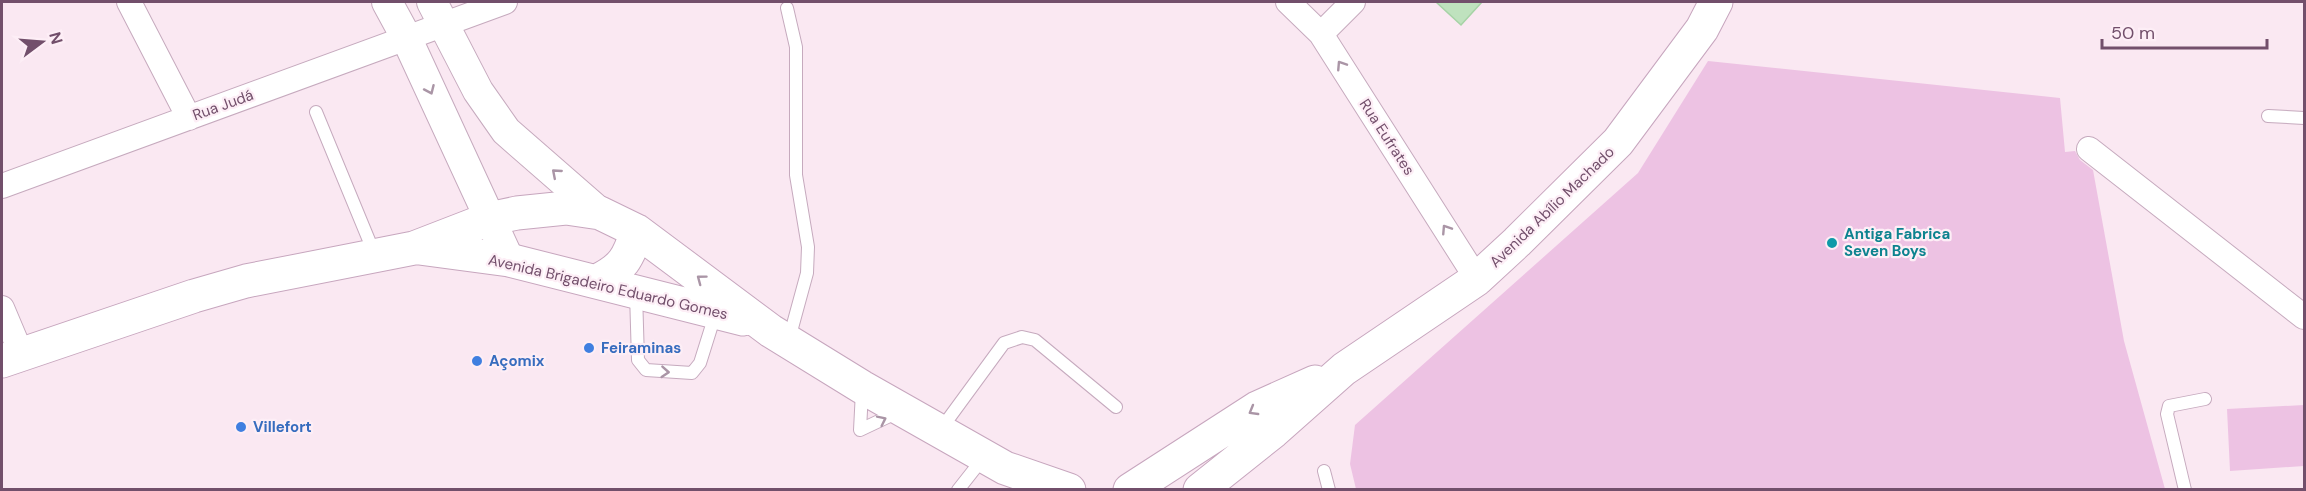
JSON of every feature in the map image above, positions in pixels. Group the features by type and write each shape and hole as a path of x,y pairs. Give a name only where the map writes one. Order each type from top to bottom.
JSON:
{"main road":[{"name":"Avenida Abílio Machado","path":"1214,486 1344,369 1477,279 1618,142 1702,29 1716,2"},
{"name":"Avenida Brigadeiro Eduardo Gomes","path":"11,357 225,287 414,248 489,219 543,209 600,213 637,231 777,334 862,387 940,430 1007,476 1069,489"},
{"path":"597,282 616,272 625,262 637,231"},
{"name":"Avenida Brigadeiro Eduardo Gomes","path":"414,248 508,260 716,311 777,334"},
{"name":"Avenida Abílio Machado","path":"1130,489 1257,408 1344,369"},
{"path":"1165,467 1186,464 1214,486"}],"street":[{"path":"129,2 189,118"},
{"path":"387,2 406,37 508,260"},
{"name":"Rua Judá","path":"2,186 406,37 438,8 506,2"},
{"name":"Rua Eufrates","path":"1288,2 1321,34 1477,279"},
{"path":"1321,34 1353,2"},
{"path":"438,8 478,91 506,130 600,213"},
{"path":"2089,150 2304,317"},
{"path":"2,308 11,357"}],"lane":[{"path":"777,334 807,273 808,247 796,175 796,47 787,8"},
{"path":"316,112 375,256"},
{"path":"2268,116 2304,118"},
{"path":"636,292 638,360 646,370 692,374 700,363 716,311"},
{"path":"940,430 1004,343 1022,337 1035,340 1116,407"},
{"path":"2185,489 2167,414 2169,406 2205,399"},
{"path":"1324,471 1329,489"},
{"path":"958,489 1007,476"}],"shaded area":[{"path":"1436,2 1482,2 1461,25"}],"building":[{"name":"Antiga Fabrica Seven Boys","path":"1708,61 2060,98 2065,152 2075,151 2080,160 2093,170 2124,341 2165,489 1356,489 1350,464 1355,425 1638,173"},
{"path":"2304,405 2304,466 2230,471 2227,409"}],"place":[{"name":"Antiga Fabrica Seven Boys","path":"1832,243"},
{"name":"Feiraminas","path":"589,348"},
{"name":"Açomix","path":"477,361"},
{"name":"Villefort","path":"241,427"}]}
